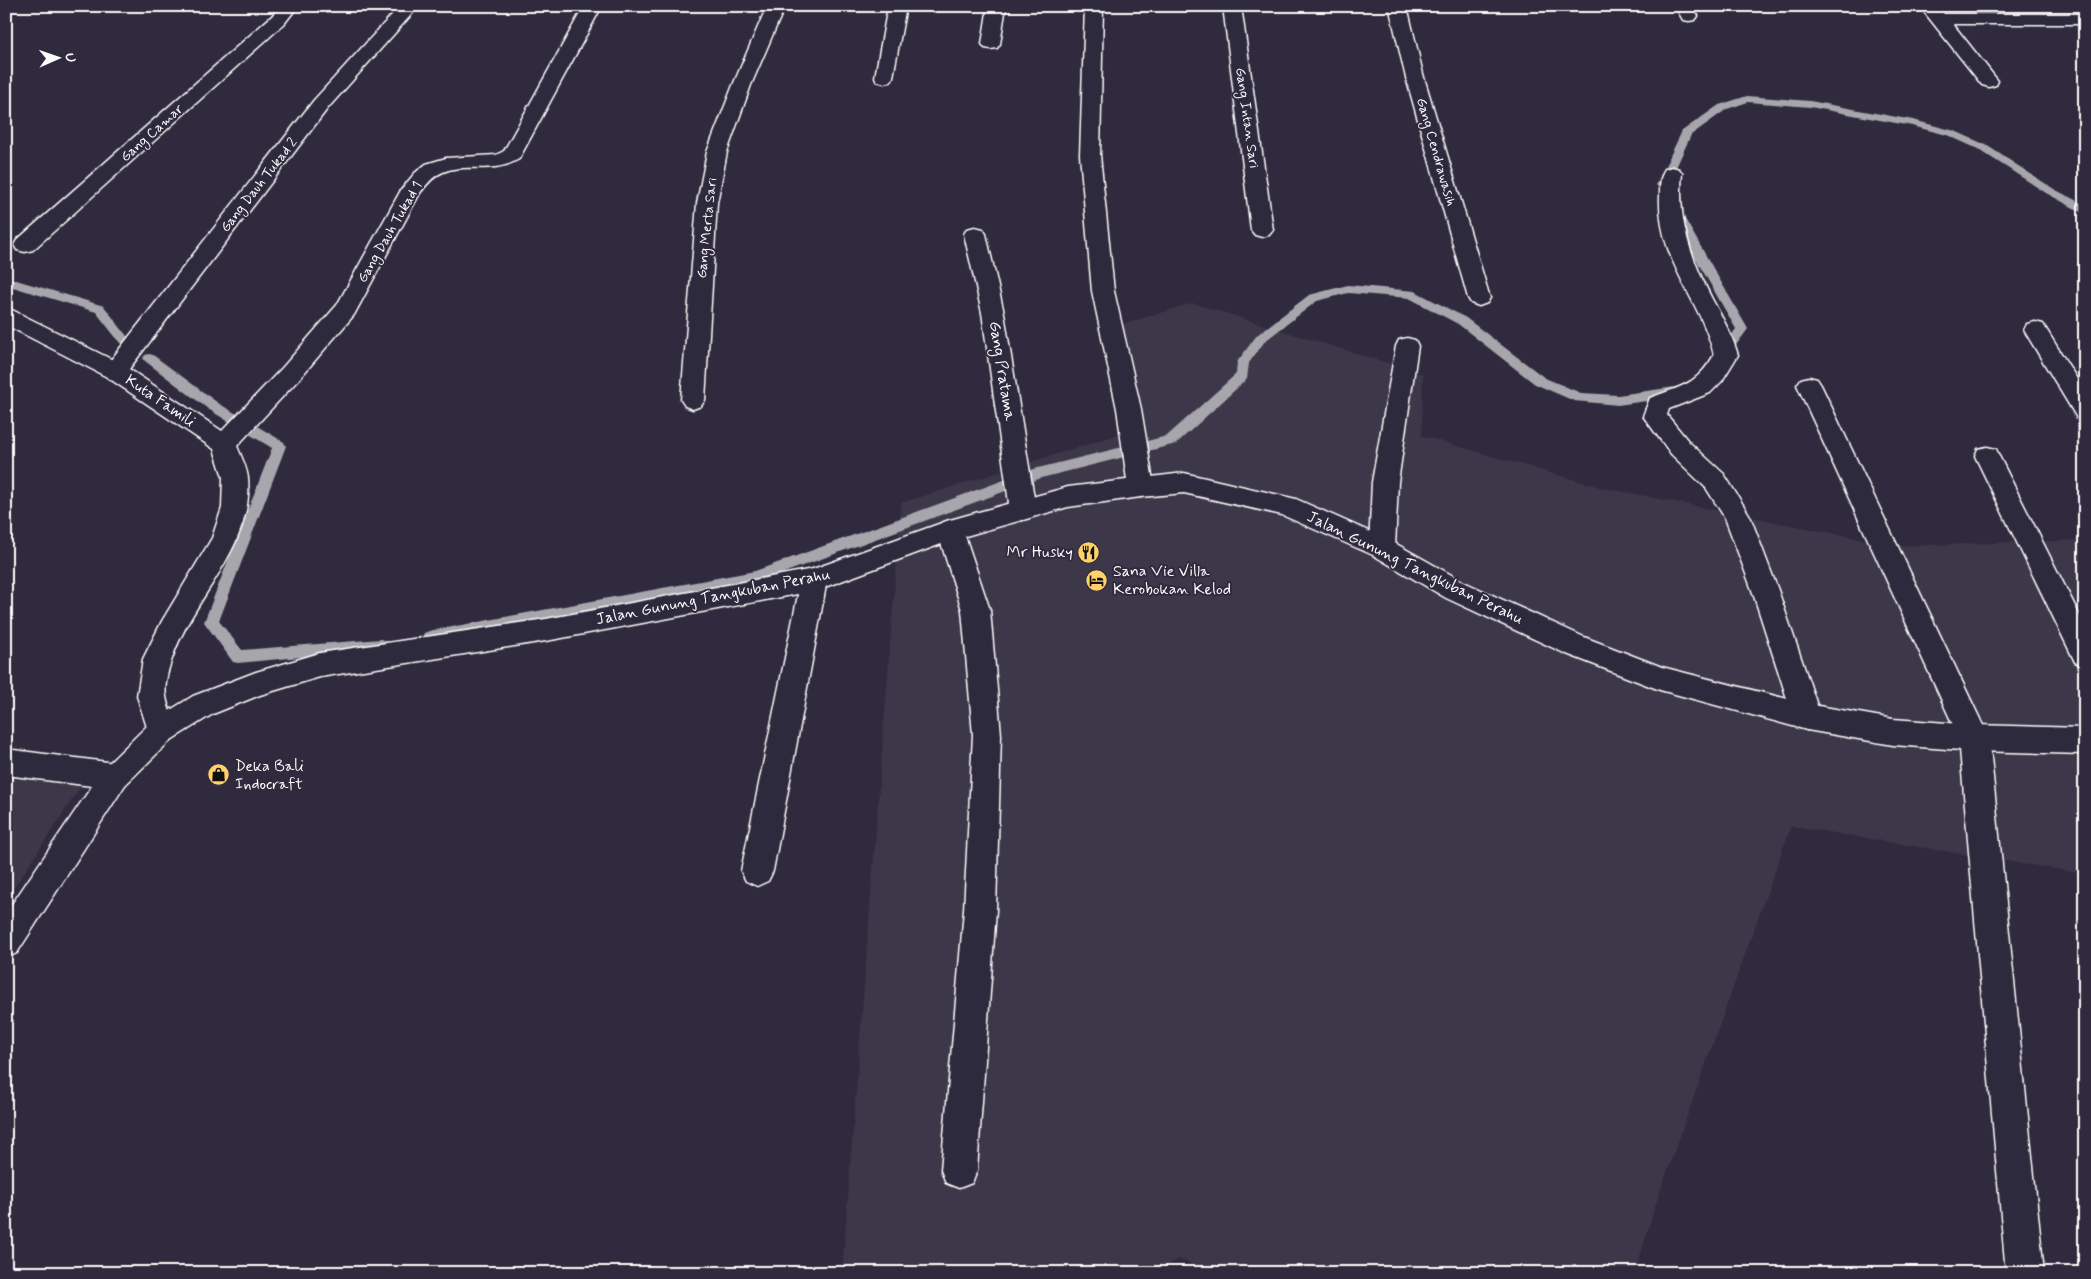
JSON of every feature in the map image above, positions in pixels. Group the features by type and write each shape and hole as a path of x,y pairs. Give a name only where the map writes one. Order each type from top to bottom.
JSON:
{"street":[{"name":"Gang Dauh Tukad 2","path":"115,371 321,104 410,6"},
{"name":"Gang Dauh Tukad 1","path":"224,444 291,373 346,310 411,190 422,178 437,166 470,162 505,161 512,156 593,6"},
{"name":"Gang Merta Sari","path":"693,400 707,203 717,152 742,85 776,6"},
{"path":"884,77 897,6"},
{"path":"991,44 997,6"},
{"path":"1094,6 1090,155 1103,292 1129,409 1141,487"},
{"name":"Gang Intan Sari","path":"1232,6 1262,230"},
{"name":"Gang Cendrawasih","path":"1398,6 1414,74 1478,298"},
{"name":"Gang Camar","path":"25,246 284,13"},
{"path":"1934,13 2085,19"},
{"path":"1934,13 1988,81"},
{"path":"1672,173 1670,199 1672,223 1678,247 1722,339 1726,355 1714,375 1702,387 1658,404 1656,416 1680,448 1715,481 1737,516 1766,590 1807,717"},
{"name":"Gang Pratama","path":"975,234 993,313 1024,510"},
{"name":"Kuta Famili","path":"6,315 115,371 224,444"},
{"path":"2035,330 2085,412"},
{"path":"1382,548 1385,482 1408,346"},
{"path":"1808,385 1974,738 2025,1273"},
{"path":"162,731 151,693 153,674 166,636 226,539 235,511 236,484 233,459 224,444"},
{"path":"1987,456 2085,654"},
{"name":"Jalan Gunung Tangkuban Perahu","path":"6,942 115,776 162,731 203,705 256,684 320,665 546,630 814,580 950,530 1068,497 1141,487 1184,483 1287,506 1382,548 1455,590 1574,645 1660,678 1807,717 1893,732 1974,738 2085,741"},
{"path":"950,530 976,610 987,735 980,910 958,1170"},
{"path":"757,871 814,580"},
{"path":"6,762 115,776"}],"shaded area":[{"path":"1193,303 1423,374 1422,436 1600,487 1897,546 2085,540 2085,658 2078,658 2085,673 2085,874 1791,826 1656,1203 1635,1273 1218,1273 1178,1259 1155,1273 842,1273 901,503 1123,433 1101,331"},
{"path":"6,762 91,771 6,900"}],"waterway":[{"path":"1662,185 1686,133 1723,107 1747,99 1810,104 1913,123 1951,133 1982,147 2050,191 2085,210"},
{"path":"1675,212 1742,329 1721,357"},
{"path":"6,281 100,309 124,340"},
{"path":"429,637 756,577 1039,473 1171,440 1242,376 1243,362 1261,338 1313,298 1348,289 1411,294 1462,321 1540,381 1579,398 1618,400 1682,391"},
{"path":"149,358 213,406 279,446 211,622 238,657 381,645"}],"place":[{"name":"Mr Husky","path":"1089,552"},
{"name":"Sana Vie Villa Kerobokan Kelod","path":"1097,580"},
{"name":"Deka Bali Indocraft","path":"219,775"}]}
